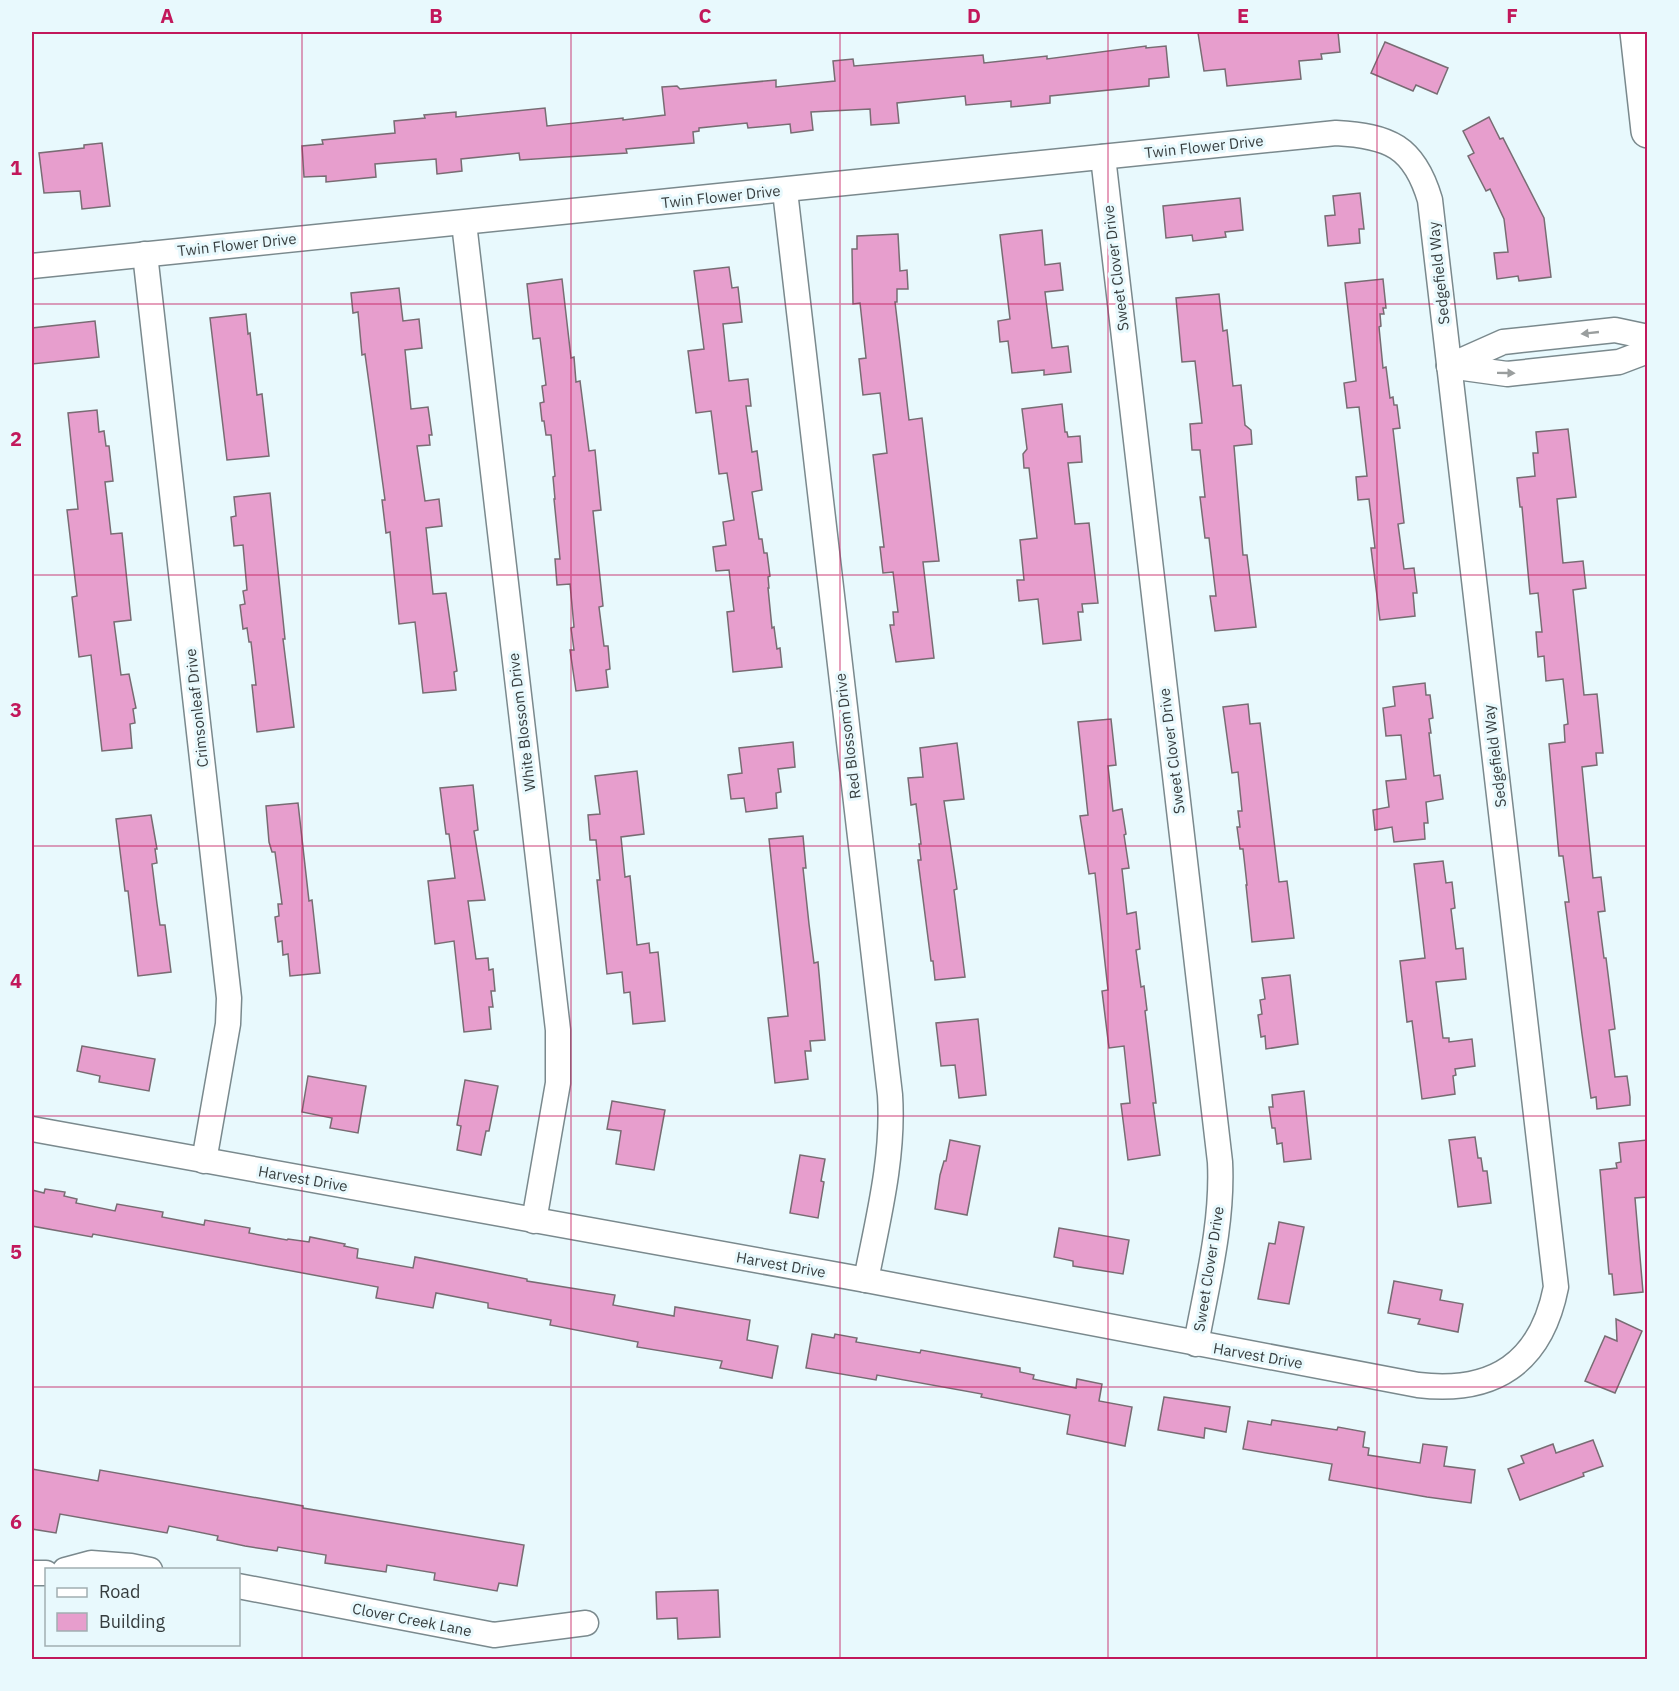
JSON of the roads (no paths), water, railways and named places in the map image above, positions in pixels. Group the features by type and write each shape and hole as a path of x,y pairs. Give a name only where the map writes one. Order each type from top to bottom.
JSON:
{"street":[{"path":"1637,32 1647,131"},
{"name":"Twin Flower Drive","path":"32,266 1336,133 1362,134 1381,139 1406,154"},
{"name":"Sedgefield Way","path":"1406,154 1424,179 1430,200 1554,1264 1556,1287 1551,1309 1536,1341 1524,1357"},
{"name":"Sweet Clover Drive","path":"1103,157 1220,1162 1220,1216 1197,1344"},
{"name":"Red Blossom Drive","path":"785,190 890,1095 892,1125 888,1163 867,1280"},
{"name":"White Blossom Drive","path":"464,223 558,1030 558,1083 534,1221"},
{"name":"Crimsonleaf Drive","path":"145,254 229,998 228,1024 204,1161"},
{"path":"1449,366 1503,342 1615,330 1647,338"},
{"path":"1449,366 1507,374 1619,362 1647,351"},
{"name":"Harvest Drive","path":"32,1129 867,1280 1418,1385 1445,1388 1484,1381 1503,1372 1524,1357"},
{"path":"70,1568 91,1563 144,1568"},
{"name":"Clover Creek Lane","path":"240,1586 494,1635 586,1623"}]}
